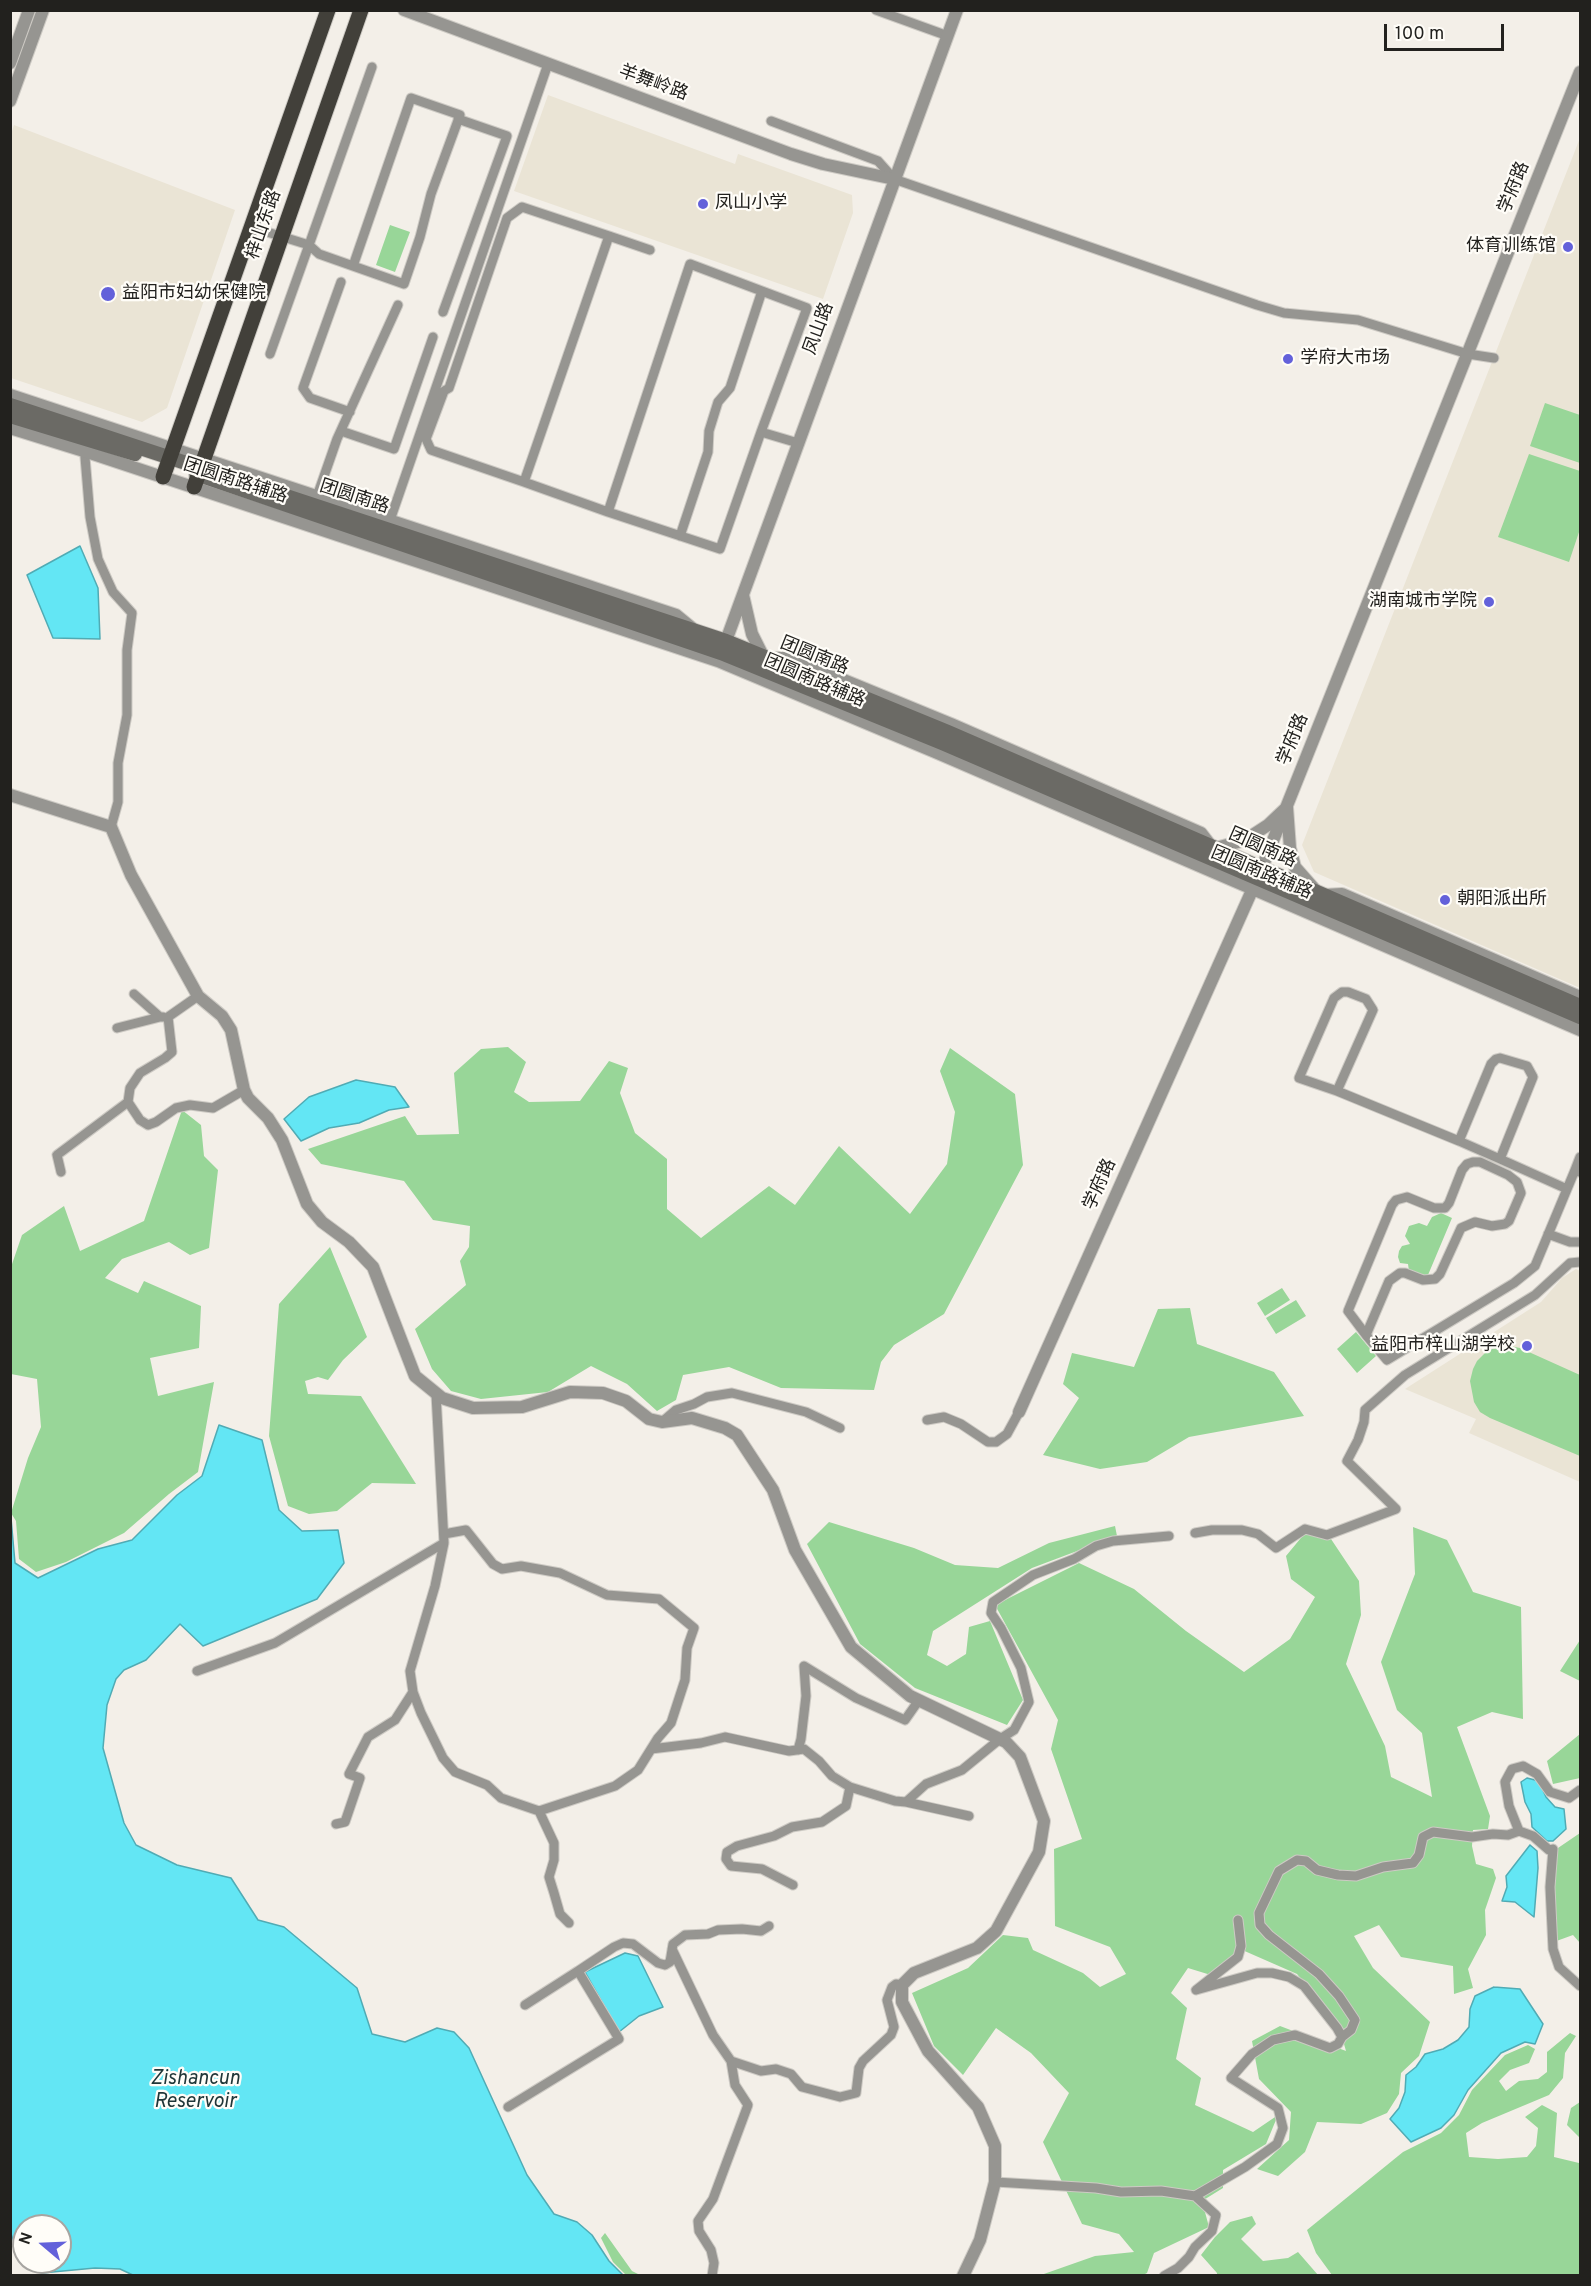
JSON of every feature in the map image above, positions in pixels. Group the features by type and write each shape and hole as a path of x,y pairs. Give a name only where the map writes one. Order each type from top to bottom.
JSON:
{"highway":[{"name":"梓山东路","path":"168,461 328,10"},
{"name":"梓山东路","path":"199,472 361,10"}],"main road":[{"name":"团圆南路","path":"10,405 722,652 942,743 1581,1017"},
{"name":"团圆南路","path":"10,416 88,446 168,461"},
{"name":"团圆南路","path":"199,472 315,500 389,524 694,630 722,652 765,657 948,732 1214,847 1257,879 1320,894 1581,1006"}],"street":[{"path":"10,63 29,10"},
{"path":"10,101 42,10"},
{"name":"羊舞岭路","path":"404,10 791,154 823,164 894,178"},
{"path":"876,10 948,36"},
{"name":"凤山路","path":"722,652 957,10"},
{"path":"389,524 548,64"},
{"path":"270,354 372,67"},
{"name":"学府路","path":"1019,1412 1257,879 1581,72"},
{"path":"251,226 309,245 319,254 353,266 404,284 431,195 459,115 411,98 353,266"},
{"path":"443,312 507,136 458,119"},
{"path":"771,122 878,161 894,178 1257,305 1284,313 1358,320 1468,354 1494,358"},
{"path":"608,512 690,264 807,308 720,549 608,512 431,450 426,439 444,391 449,388 507,218 522,207 650,250"},
{"path":"524,482 609,236"},
{"path":"341,282 303,388 310,398 350,412"},
{"path":"680,536 708,452 709,431 718,402 730,388 762,291"},
{"path":"315,500 341,431 398,305"},
{"path":"341,431 394,449 433,337"},
{"name":"团圆南路辅路","path":"10,395 199,472"},
{"path":"10,428 88,446 85,457 90,517 98,559 113,592 132,612 127,650 127,715 118,763 118,802 111,827 131,875 198,996 222,1016 231,1030 244,1090 248,1098 268,1118 282,1140 307,1204 322,1222 349,1242 373,1267 415,1376 442,1398 473,1408 522,1407 570,1392 603,1393 626,1401 649,1419 662,1422 692,1418 725,1428 737,1435 773,1490 795,1550 851,1647 910,1696 1006,1742 1020,1757 1044,1821 1039,1852 996,1931 976,1948 914,1973 902,1985 902,2002 928,2051 978,2107 995,2146 995,2182 980,2240 963,2276"},
{"path":"761,432 798,442"},
{"path":"743,594 752,634 765,657"},
{"path":"10,795 111,827"},
{"path":"1214,847 1245,840 1268,825 1287,807"},
{"path":"1287,807 1290,848 1295,867 1320,894"},
{"name":"团圆南路辅路","path":"1257,879 1581,1030"},
{"name":"团圆南路辅路","path":"1320,894 1342,894 1581,997"},
{"path":"1338,1091 1373,1010 1365,999 1348,992 1342,992 1334,998 1299,1078 1338,1091 1459,1141 1567,1189"},
{"path":"134,994 164,1017 172,1052 140,1073 130,1088 128,1102 140,1120 148,1125 176,1108 190,1105 213,1108 244,1090"},
{"path":"117,1028 164,1017 198,996"},
{"path":"1459,1141 1491,1064 1496,1059 1506,1058 1527,1066 1533,1077 1532,1085 1500,1159"},
{"path":"61,1172 57,1155 128,1102"},
{"path":"1366,1335 1393,1276 1405,1273 1423,1280 1435,1279 1440,1274 1461,1228 1475,1222 1498,1226 1509,1221 1521,1192 1517,1182 1508,1175 1480,1162 1473,1162 1467,1164 1462,1170 1445,1208 1434,1208 1407,1197 1396,1200 1348,1311 1366,1335 1387,1360 1514,1283 1535,1266 1567,1189 1578,1172 1581,1157"},
{"path":"1548,1234 1570,1242 1581,1242"},
{"path":"1195,1533 1212,1530 1242,1530 1258,1534 1276,1548 1305,1529 1328,1535 1396,1509 1347,1461 1358,1440 1365,1410 1405,1375 1535,1295 1570,1263 1581,1262"},
{"path":"662,1422 676,1410 706,1397 732,1393 806,1412 840,1428"},
{"path":"197,1671 275,1643 444,1539 466,1530 493,1564 502,1569 521,1566 560,1573 607,1595 660,1599 694,1628 687,1648 685,1680 671,1723 638,1770 615,1785 539,1811 501,1798 487,1785 455,1772 443,1758 413,1692 410,1671 435,1586 444,1539 436,1394"},
{"path":"927,1420 944,1418 961,1424 988,1442 996,1442 1007,1434 1019,1412"},
{"path":"906,1802 926,1784 962,1770 1014,1730 1029,1702 1029,1694 1021,1668 991,1613 993,1602 1033,1575 1074,1559 1096,1546 1113,1540 1169,1536"},
{"path":"798,1750 806,1696 804,1666 856,1698 904,1720 919,1700"},
{"path":"336,1824 345,1822 360,1778 349,1774 368,1737 394,1720 413,1692"},
{"path":"651,1749 701,1743 725,1737 789,1751 804,1749 832,1776 850,1787 895,1801 969,1816"},
{"path":"1519,1831 1509,1806 1505,1782 1512,1769 1523,1766 1536,1774 1550,1792 1569,1798 1581,1790"},
{"path":"794,1884 762,1869 731,1866 726,1859 727,1852 737,1846 774,1836 792,1827 822,1822 846,1806 850,1787"},
{"path":"539,1811 554,1843 554,1860 549,1877 560,1914 569,1923"},
{"path":"1195,2196 1245,2167 1277,2144 1283,2127 1278,2108 1231,2078 1252,2054 1273,2040 1295,2035 1330,2048 1338,2044 1342,2037 1351,2030 1355,2020 1339,1996 1319,1974 1269,1935 1260,1924 1259,1913 1279,1871 1297,1860 1338,1875 1356,1876 1383,1867 1413,1863 1419,1855 1423,1837 1433,1832 1472,1838 1493,1834 1508,1835 1519,1831 1533,1836 1549,1850 1553,1849 1550,1887 1553,1949 1559,1967 1581,1986"},
{"path":"1238,1920 1241,1946 1238,1957 1196,1990 1257,1973 1272,1973 1289,1977 1304,1986 1342,2037"},
{"path":"525,2005 623,1943 633,1944 658,1964 665,1965 670,1962 673,1944 685,1935 708,1934 718,1930 761,1931 769,1926"},
{"path":"672,1949 713,2035 731,2061 735,2085 748,2105 713,2199 698,2221 699,2231 711,2250 714,2263 712,2276"},
{"path":"508,2107 618,2039 578,1971"},
{"path":"731,2061 761,2071 776,2069 791,2074 802,2087 840,2097 850,2096 856,2093 859,2068 863,2061 891,2036 894,2027 887,2000 892,1987 896,1984 902,1985"},
{"path":"995,2182 1085,2187 1121,2192 1161,2191 1195,2196 1216,2215 1212,2231 1195,2247 1190,2257 1178,2268 1164,2276"}],"shaded area":[{"name":"凤山小学","path":"548,95 735,164 738,154 852,195 853,213 823,299 514,191"},
{"name":"益阳市妇幼保健院","path":"14,125 235,210 167,408 142,422 11,378 10,137"},
{"name":"湖南城市学院","path":"1580,138 1580,988 1314,872 1302,845"},
{"name":"益阳市梓山湖学校","path":"1576,1269 1580,1271 1580,1482 1469,1433 1476,1419 1405,1389 1541,1302 1562,1278"}],"green space":[{"path":"390,225 410,232 395,272 376,265"},
{"path":"1545,403 1580,415 1580,463 1530,446"},
{"path":"1529,454 1580,471 1580,529 1569,562 1498,537"},
{"path":"508,1047 526,1062 514,1092 529,1102 580,1101 609,1061 628,1068 620,1093 635,1133 667,1159 667,1209 701,1238 769,1186 795,1205 839,1146 910,1214 947,1164 955,1112 940,1071 950,1048 1015,1094 1023,1165 944,1314 894,1345 881,1362 874,1390 781,1388 729,1367 683,1375 676,1400 657,1411 627,1384 591,1366 548,1392 481,1399 451,1391 432,1369 415,1329 466,1285 460,1261 469,1247 470,1226 433,1220 404,1181 321,1164 308,1149 405,1116 417,1135 459,1134 454,1073 481,1049"},
{"path":"182,1110 201,1125 204,1156 218,1170 209,1248 190,1255 169,1242 122,1259 105,1278 138,1293 144,1281 201,1306 199,1348 150,1358 158,1396 214,1382 198,1472 124,1533 66,1562 36,1572 19,1559 16,1521 11,1513 28,1458 41,1427 37,1379 11,1374 11,1267 22,1235 64,1206 80,1251 144,1221"},
{"path":"1441,1213 1452,1218 1428,1275 1423,1277 1409,1271 1408,1264 1400,1263 1399,1251 1402,1246 1410,1244 1405,1236 1409,1226 1419,1223 1427,1226 1432,1217"},
{"path":"330,1247 367,1337 343,1360 328,1380 318,1377 305,1381 308,1394 361,1396 416,1484 372,1483 337,1511 309,1514 288,1506 269,1436 279,1304"},
{"path":"1282,1288 1290,1300 1265,1316 1257,1303"},
{"path":"1296,1300 1306,1316 1276,1334 1266,1318"},
{"path":"1190,1308 1197,1344 1274,1372 1304,1416 1189,1437 1147,1462 1100,1469 1043,1455 1079,1398 1063,1384 1072,1353 1134,1367 1158,1309"},
{"path":"1356,1332 1376,1356 1357,1373 1337,1349"},
{"path":"1510,1346 1520,1348 1580,1375 1580,1456 1480,1412 1474,1402 1470,1381 1473,1369 1485,1353 1492,1349"},
{"path":"829,1522 914,1548 955,1565 998,1568 1049,1543 1115,1526 1117,1536 1032,1568 933,1631 927,1655 947,1666 966,1654 969,1627 990,1621 1023,1700 1007,1725 915,1688 860,1644 807,1544"},
{"path":"1413,1527 1447,1540 1473,1592 1521,1607 1523,1719 1492,1712 1457,1727 1490,1816 1488,1829 1473,1830 1472,1846 1476,1864 1493,1869 1496,1878 1485,1910 1486,1935 1468,1969 1473,1988 1454,1994 1453,1966 1401,1957 1379,1925 1354,1936 1373,1968 1430,2022 1419,2056 1401,2073 1399,2094 1387,2113 1361,2124 1317,2122 1305,2152 1278,2176 1257,2169 1289,2140 1291,2112 1259,2079 1252,2041 1280,2026 1346,2051 1338,2023 1297,1974 1240,1949 1214,1976 1188,1968 1171,1993 1187,2008 1176,2059 1201,2078 1195,2105 1253,2132 1278,2115 1266,2144 1223,2170 1223,2188 1202,2201 1209,2227 1154,2253 1147,2273 1143,2275 1041,2275 1095,2256 1134,2252 1119,2234 1082,2224 1043,2142 1069,2093 1031,2053 996,2028 963,2075 934,2046 912,1993 968,1968 1003,1935 1028,1938 1033,1950 1083,1973 1100,1987 1126,1974 1110,1947 1055,1926 1054,1849 1082,1839 1051,1749 1058,1720 995,1605 1079,1563 1134,1589 1186,1631 1244,1672 1290,1639 1315,1597 1291,1579 1286,1556 1305,1533 1331,1539 1359,1581 1361,1615 1346,1664 1385,1746 1391,1777 1432,1797 1422,1733 1397,1710 1381,1662 1415,1574"},
{"path":"1580,1640 1580,1681 1560,1671"},
{"path":"1580,1734 1580,1778 1553,1784 1547,1761"},
{"path":"1580,1833 1580,1943 1573,1935 1551,1943 1548,1875 1558,1848"},
{"path":"1570,2033 1576,2036 1565,2053 1563,2078 1549,2095 1482,2123 1466,2133 1469,2157 1498,2159 1527,2157 1536,2146 1538,2128 1525,2117 1542,2105 1557,2113 1554,2157 1579,2163 1580,2159 1580,2275 1332,2275 1316,2253 1307,2230 1403,2152 1441,2133 1459,2115 1472,2090 1505,2055 1528,2045 1535,2049 1529,2063 1510,2070 1499,2081 1506,2091 1519,2081 1538,2079 1547,2072 1547,2052"},
{"path":"1580,2102 1580,2138 1567,2125 1571,2108"},
{"path":"1252,2216 1256,2224 1241,2239 1263,2261 1288,2258 1298,2252 1318,2275 1217,2275 1201,2255 1230,2222"},
{"path":"605,2233 632,2271 640,2275 626,2275 613,2262 601,2238"}],"water":[{"path":"80,546 98,588 100,639 53,638 27,575"},
{"path":"356,1080 395,1087 409,1107 389,1110 359,1123 329,1128 301,1141 284,1119 309,1097"},
{"name":"Zishancun Reservoir","path":"219,1425 262,1440 279,1510 302,1531 338,1530 344,1563 317,1599 203,1646 180,1624 146,1660 124,1670 116,1679 107,1705 103,1748 124,1823 136,1845 177,1865 231,1878 258,1920 284,1927 357,1988 372,2034 405,2042 437,2028 454,2032 469,2048 527,2175 554,2214 577,2222 592,2235 609,2261 623,2275 135,2276 120,2269 72,2270 72,2214 12,2214 12,2237 10,2231 11,1518 15,1563 38,1578 98,1549 132,1540 177,1495 202,1476"},
{"path":"1527,1778 1539,1781 1546,1797 1555,1807 1564,1809 1566,1829 1553,1841 1547,1841 1532,1827 1531,1814 1525,1802 1521,1782"},
{"path":"1530,1845 1537,1851 1538,1868 1534,1917 1515,1902 1502,1901 1507,1887 1506,1876"},
{"path":"625,1953 638,1956 663,2007 639,2016 619,2032 585,1972"},
{"path":"1494,1987 1520,1989 1543,2024 1535,2044 1525,2042 1501,2053 1468,2090 1454,2115 1441,2128 1411,2142 1390,2119 1399,2108 1405,2092 1406,2075 1416,2067 1425,2054 1443,2049 1458,2040 1469,2027 1470,2009 1475,1996"}],"place":[{"name":"凤山小学","path":"703,204"},
{"name":"体育训练馆","path":"1568,247"},
{"name":"益阳市妇幼保健院","path":"108,294"},
{"name":"学府大市场","path":"1288,359"},
{"name":"湖南城市学院","path":"1489,602"},
{"name":"朝阳派出所","path":"1445,900"},
{"name":"益阳市梓山湖学校","path":"1527,1346"}]}
